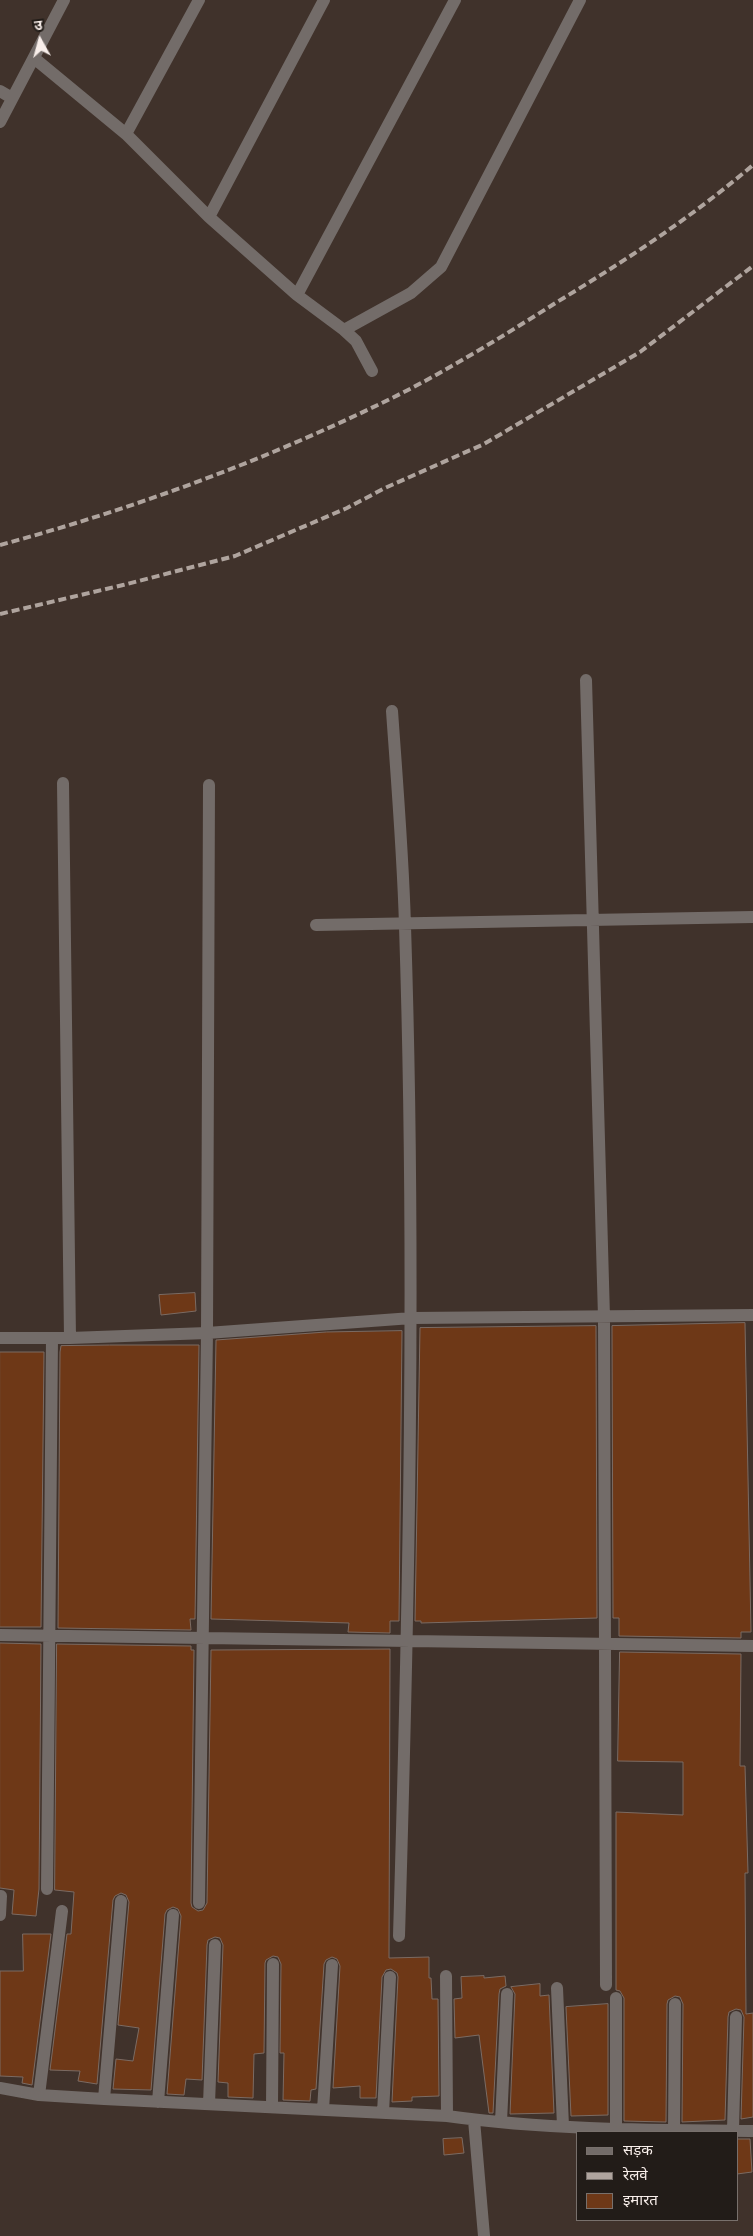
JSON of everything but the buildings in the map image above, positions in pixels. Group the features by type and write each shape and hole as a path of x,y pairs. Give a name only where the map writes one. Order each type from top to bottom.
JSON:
{"street":[{"path":"0,122 64,0"},
{"path":"126,134 199,0"},
{"path":"209,218 324,0"},
{"path":"297,295 455,0"},
{"path":"344,330 411,293 441,267 580,0"},
{"path":"34,58 126,134 209,218 297,295 356,341 372,371"},
{"path":"0,91 12,98"},
{"path":"586,680 604,1317 606,1985"},
{"path":"392,710 405,924 412,1318 408,1641 399,1936"},
{"path":"64,783 70,1338"},
{"path":"199,1902 207,1333 209,784"},
{"path":"316,925 753,918"},
{"path":"0,1338 70,1338 207,1333 412,1318 753,1315"},
{"path":"47,1888 52,1338"},
{"path":"0,1635 753,1646"},
{"path":"0,1915 1,1896"},
{"path":"104,2099 121,1901"},
{"path":"39,2095 62,1911"},
{"path":"158,2102 173,1915"},
{"path":"209,2104 215,1945"},
{"path":"272,2108 273,1964"},
{"path":"322,2110 332,1965"},
{"path":"446,1976 447,2116"},
{"path":"384,2113 390,1977"},
{"path":"557,1988 563,2126"},
{"path":"501,2122 507,1994"},
{"path":"616,1998 616,2129"},
{"path":"674,2130 675,2004"},
{"path":"733,2130 736,2016"},
{"path":"0,2088 39,2095 447,2116 474,2120 563,2126 616,2129 753,2131"},
{"path":"474,2120 484,2236"}],"railway":[{"path":"0,545 104,514 207,478 308,437 406,391 483,348 633,254 706,203 753,165"},
{"path":"0,614 235,556 347,508 385,488 484,444 640,352 753,266"}]}
